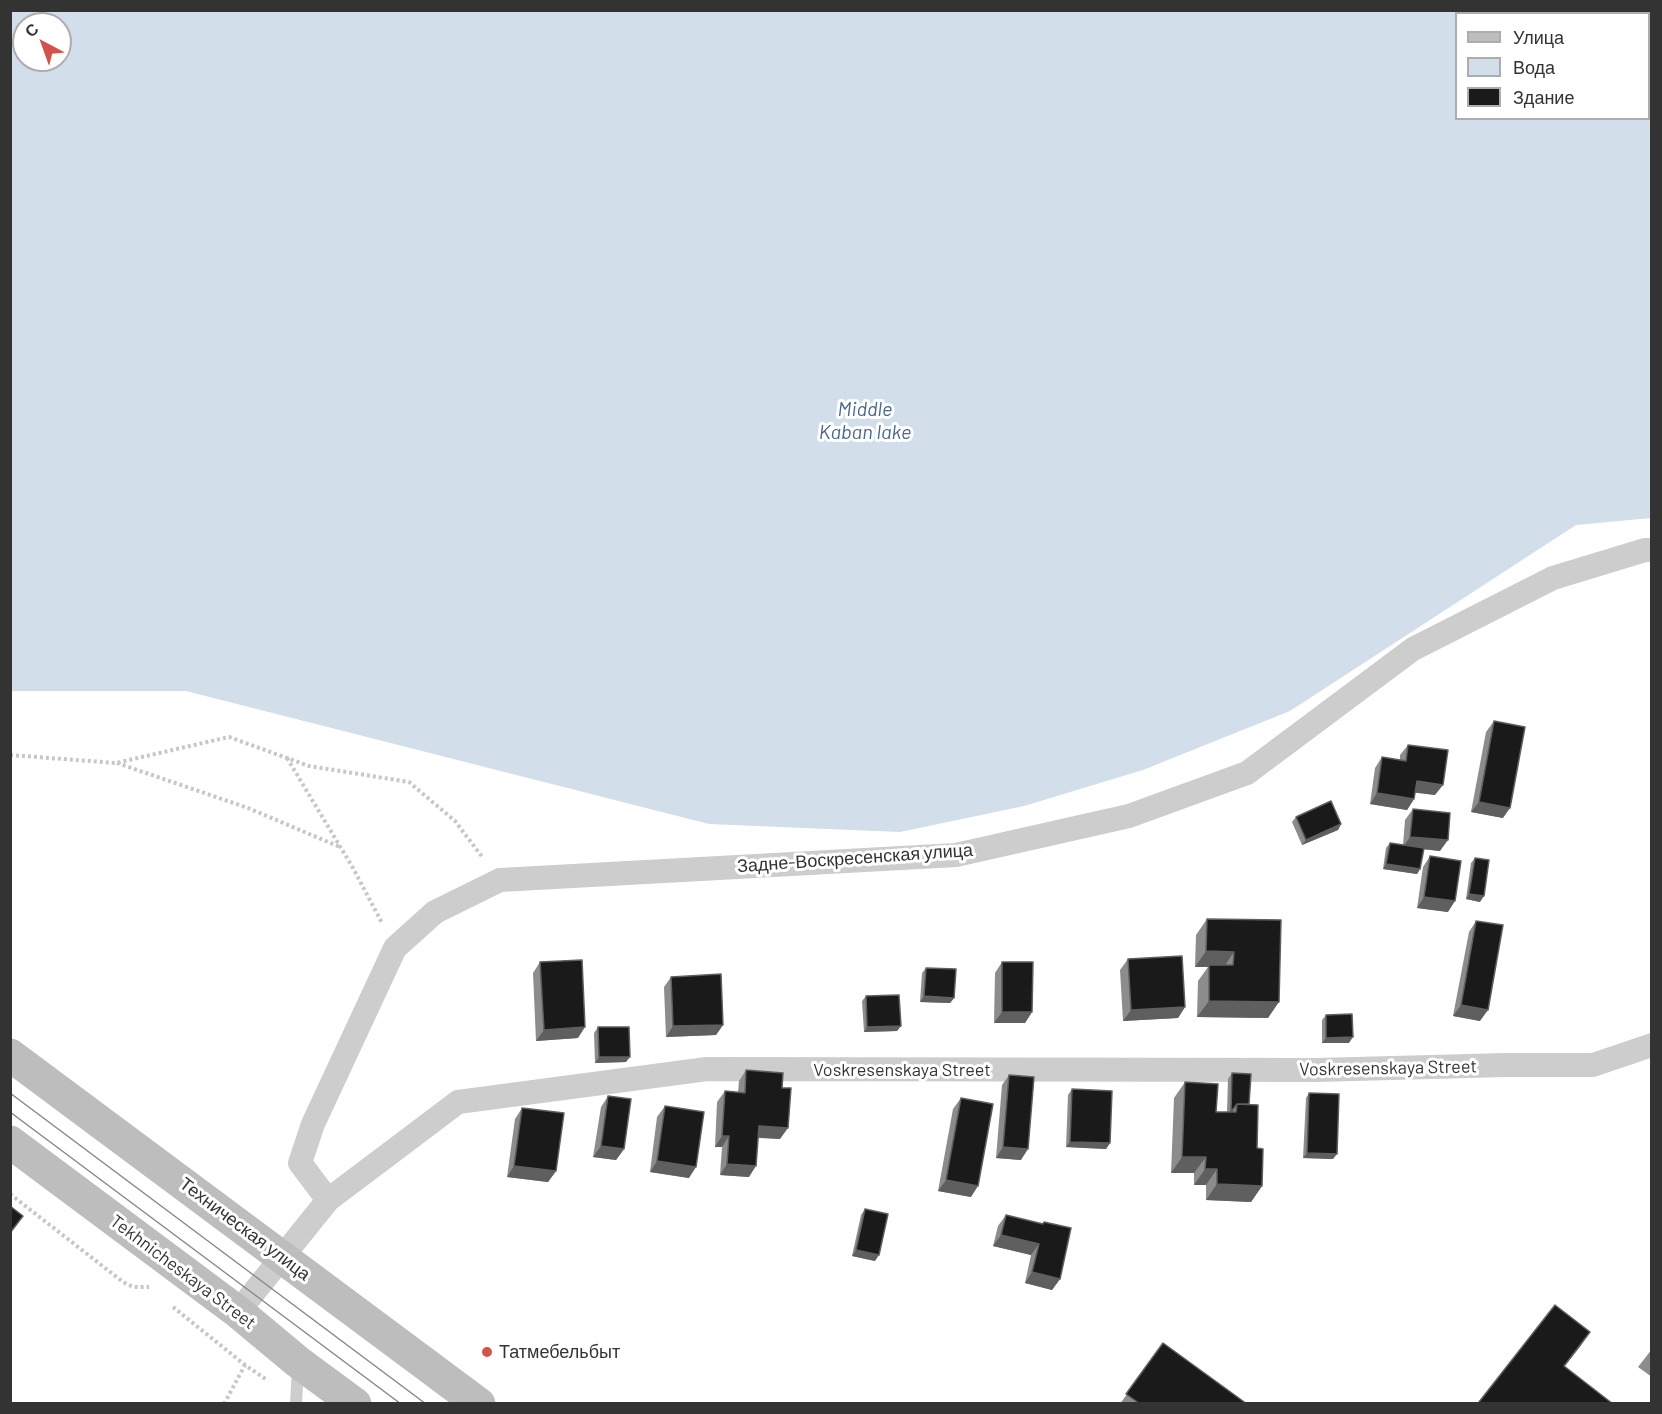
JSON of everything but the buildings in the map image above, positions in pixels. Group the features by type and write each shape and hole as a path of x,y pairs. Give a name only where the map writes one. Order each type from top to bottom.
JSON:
{"main road":[{"name":"Техническая улица","path":"10,1055 479,1404"},
{"name":"Tekhnicheskaya Street","path":"10,1142 238,1312 298,1362 355,1404"}],"street":[{"name":"Задне-Воскресенская улица","path":"328,1200 300,1163 313,1124 395,948 435,912 500,880 957,855 1129,816 1247,773 1413,649 1553,578 1645,550 1652,550"},
{"name":"Voskresenskaya Street","path":"238,1312 328,1200 458,1102 707,1069 1317,1070 1593,1065 1652,1045"}],"lane":[{"path":"296,1403 298,1362"}],"path":[{"path":"116,763 229,737 309,766 409,782 455,821 500,880"},
{"path":"10,755 116,763 248,808 340,847"},
{"path":"286,758 340,847 395,948"},
{"path":"10,1194 123,1282 133,1287 149,1287 158,1294"},
{"path":"166,1301 296,1403"},
{"path":"224,1404 245,1365"}],"water":[{"name":"Middle Kaban lake","path":"10,11 1651,11 1651,518 1576,525 1290,711 1143,770 1024,806 900,832 709,824 186,691 11,691"}],"tram line":[{"path":"10,1093 426,1404"},
{"path":"10,1112 401,1404"}],"place":[{"name":"Татмебельбыт","path":"487,1352"}]}
